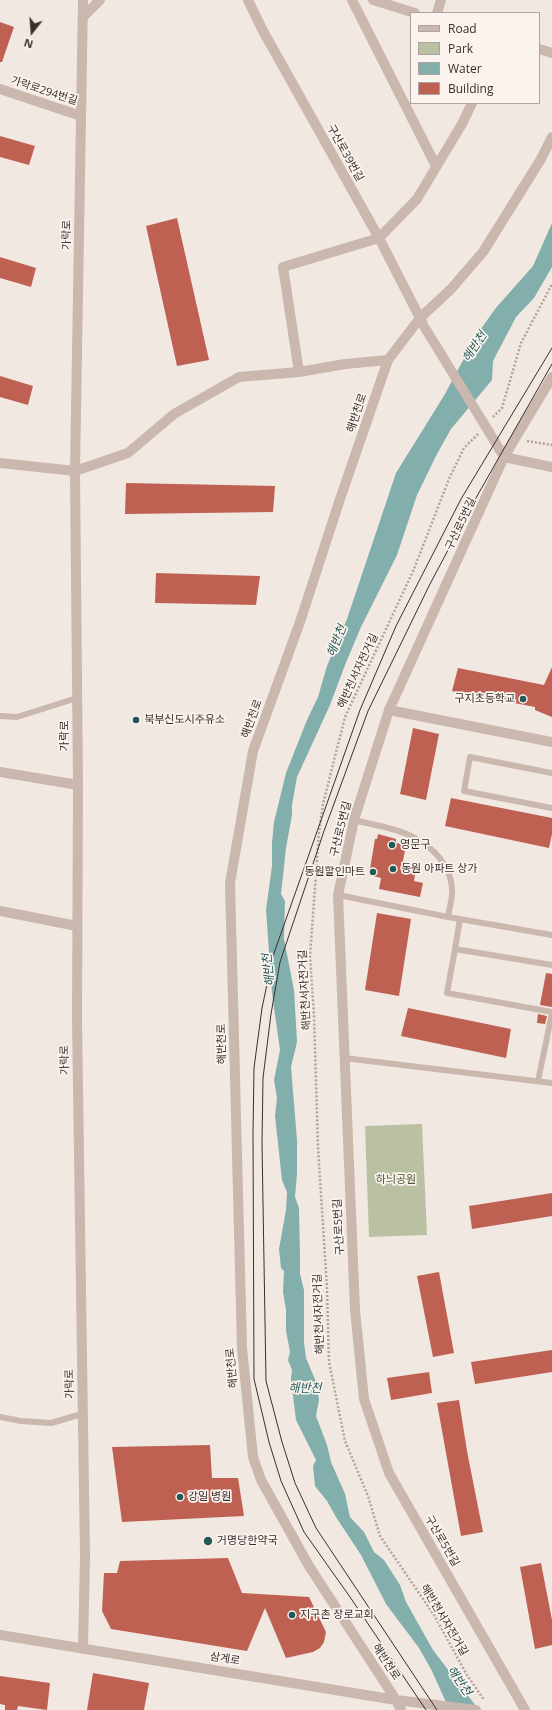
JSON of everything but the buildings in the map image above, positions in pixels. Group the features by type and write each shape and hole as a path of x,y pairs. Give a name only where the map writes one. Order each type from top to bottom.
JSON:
{"street":[{"name":"가락로","path":"83,0 75,471 78,785 77,1020 85,1558 83,1648"},
{"path":"82,17 100,0"},
{"name":"구산로39번길","path":"248,0 266,36 379,238 422,323 485,432 504,457"},
{"path":"352,0 436,166"},
{"path":"373,0 413,12"},
{"path":"437,12 441,0"},
{"path":"540,49 552,54"},
{"name":"가락로294번길","path":"0,89 81,116"},
{"path":"299,372 283,267 379,238 417,199 462,124 472,104"},
{"name":"해반천로","path":"401,1710 309,1566 261,1480 253,1457 242,1348 230,882 253,751 300,622 339,502 388,360 483,252 541,159 552,136"},
{"path":"0,464 75,471 128,453 174,414 239,377 299,372 345,364 388,360"},
{"name":"구산로5번길","path":"525,1710 389,1473 364,1399 355,1310 338,895 354,820 389,710 504,457 552,377"},
{"path":"504,457 552,467"},
{"path":"389,710 552,742"},
{"path":"0,772 78,785"},
{"path":"0,911 77,926"},
{"name":"삼계로","path":"0,1635 396,1700 476,1710"}],"lane":[{"path":"0,716 17,717 77,698"},
{"path":"552,773 470,758 464,792 552,808"},
{"path":"354,820 410,835 430,848 442,861 450,877 452,891 448,917"},
{"path":"338,895 448,917 552,935"},
{"path":"460,919 447,993 552,1013 538,1081"},
{"path":"455,949 552,965"},
{"path":"344,1058 552,1083"},
{"path":"0,1417 21,1422 51,1422 82,1414"}],"path":[{"path":"491,420 502,408 521,343 552,284"},
{"name":"해반천서자전거길","path":"485,432 464,448 449,479 414,569 345,718 323,804 318,832 310,956 314,1016 318,1148 327,1288 329,1362 345,1441 368,1496 380,1536 434,1615 486,1704"},
{"path":"520,440 552,445"}],"green space":[{"name":"하늬공원","path":"422,1124 427,1235 369,1237 365,1126"}],"water":[{"name":"해반천","path":"552,223 552,267 534,298 516,317 493,361 492,380 451,429 437,454 417,495 397,555 361,627 330,705 297,777 286,848 281,894 285,901 284,939 294,990 297,1042 291,1067 297,1140 295,1197 299,1208 300,1274 304,1290 304,1343 306,1358 317,1384 319,1400 316,1416 327,1445 331,1462 345,1494 350,1517 364,1532 374,1552 384,1560 400,1585 406,1602 433,1650 479,1710 453,1710 445,1700 431,1669 419,1648 386,1604 361,1555 327,1501 315,1486 313,1466 316,1460 296,1420 291,1379 292,1370 288,1360 290,1352 286,1331 286,1310 283,1292 284,1271 281,1268 279,1249 286,1210 287,1192 282,1180 275,1116 277,1098 274,1080 280,1050 272,993 266,910 272,866 274,822 286,773 307,720 318,697 327,666 347,619 396,473 445,394 476,336 495,309 533,266"}],"tram line":[{"path":"426,1710 304,1532 281,1481 269,1442 254,1379 254,1068 262,1008 273,956 360,710 396,626 461,499 552,348"},
{"path":"437,1710 316,1528 295,1483 282,1442 266,1381 262,1143 263,1078 271,1014 280,962 324,831 368,711 430,584 472,505 552,364"}],"place":[{"name":"구지초등학교","path":"523,699"},
{"name":"북부신도시주유소","path":"136,720"},
{"name":"영문구","path":"392,845"},
{"name":"동원 아파트 상가","path":"393,869"},
{"name":"동원할인마트","path":"373,872"},
{"name":"강일 병원","path":"180,1497"},
{"name":"거명당한약국","path":"208,1541"},
{"name":"지구촌 장로교회","path":"292,1615"}]}
